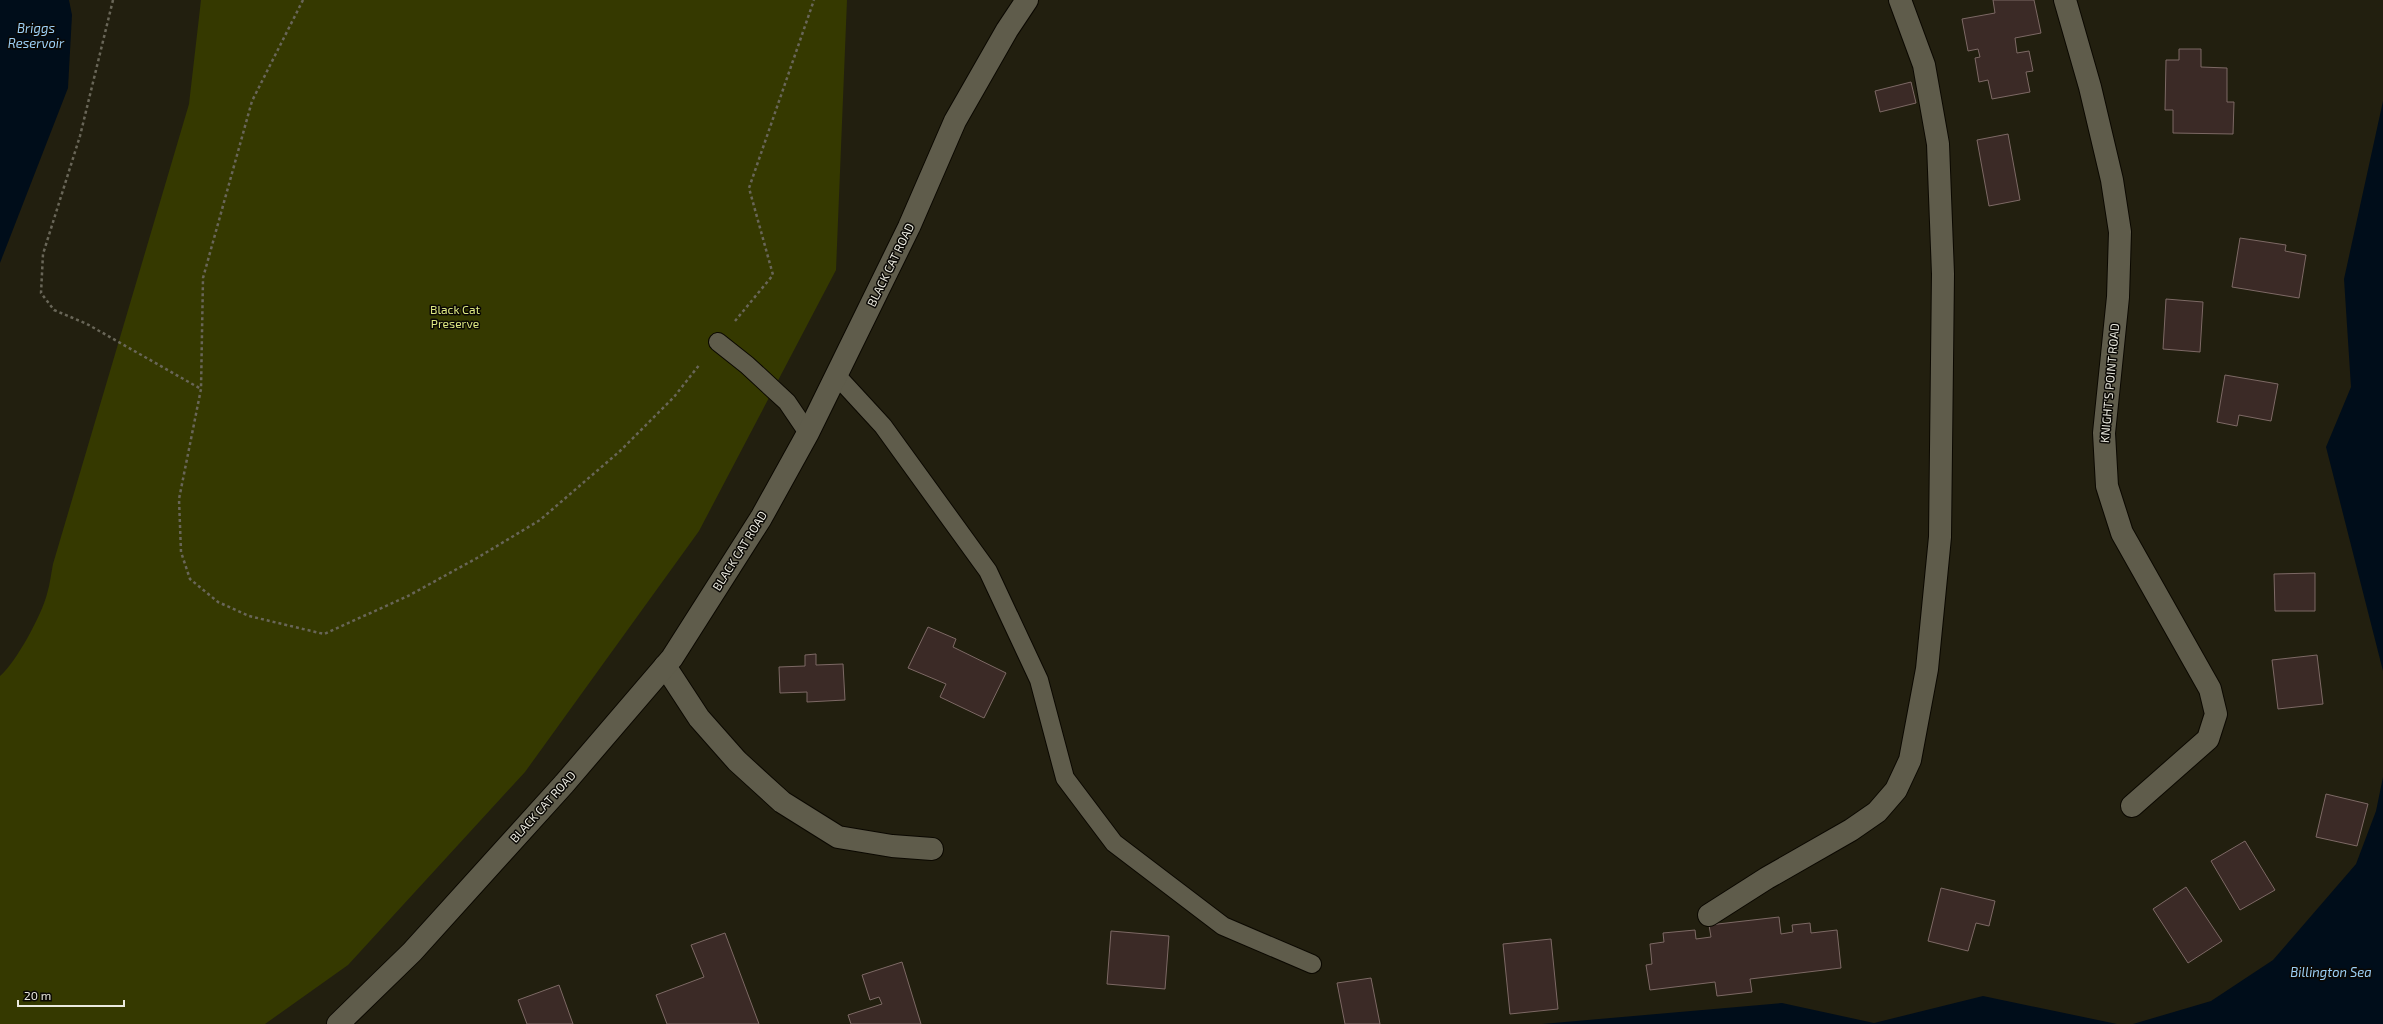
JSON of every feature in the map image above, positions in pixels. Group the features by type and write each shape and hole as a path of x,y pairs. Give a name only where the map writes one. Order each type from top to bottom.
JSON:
{"street":[{"name":"BLACK CAT ROAD","path":"338,1024 412,952 564,784 665,666 761,518 808,433 909,227 955,121 1007,30 1027,0"},
{"path":"1709,915 1767,878 1851,830 1877,812 1896,790 1910,760 1927,669 1940,537 1943,274 1938,144 1924,65 1900,0"},
{"name":"KNIGHT'S POINT ROAD","path":"2065,0 2090,87 2112,180 2120,232 2118,297 2104,434 2107,486 2122,532 2210,689 2216,714 2208,739 2132,806"},
{"path":"665,666 700,718 737,761 782,802 838,837 892,846 932,849"}],"lane":[{"path":"718,342 747,365 787,402 808,433"},
{"path":"837,376 883,426 988,571 1039,680 1065,778 1114,843 1223,926 1312,964"}],"path":[{"path":"113,0 80,136 43,254 41,293 54,310 87,324 201,389"},
{"path":"303,0 252,102 203,278 201,389 179,499 181,552 190,579 218,602 249,616 324,634 408,596 478,558 540,520 620,451 674,396 773,275 749,188 814,0"}],"green space":[{"name":"Black Cat Preserve","path":"201,0 847,0 836,270 699,531 525,772 348,965 265,1024 0,1024 0,676 13,661 28,638 47,594 53,564 189,104"}],"water":[{"name":"Briggs Reservoir","path":"0,0 69,0 72,15 68,88 0,263"},
{"path":"2383,101 2383,671 2326,447 2351,387 2344,279"},
{"name":"Billington Sea","path":"2383,777 2383,1024 2133,1024 2211,1001 2273,960 2356,864 2376,811"},
{"path":"1983,996 2117,1024 1542,1024 1782,1003 1874,1023"}],"building":[{"path":"1993,0 2034,0 2041,33 2015,38 2017,53 2029,51 2033,71 2026,72 2030,92 1992,99 1988,80 1979,82 1975,58 1980,57 1978,49 1968,51 1962,19 1995,13"},
{"path":"2179,49 2201,49 2201,67 2227,68 2227,102 2234,102 2233,134 2173,133 2173,110 2165,110 2166,60 2179,60"},
{"path":"1911,82 1916,103 1880,112 1875,91"},
{"path":"2008,134 2020,200 1989,206 1977,140"},
{"path":"2240,238 2286,245 2285,251 2306,255 2299,298 2232,287"},
{"path":"2166,299 2203,302 2200,352 2163,349"},
{"path":"2225,375 2278,384 2271,421 2239,415 2237,426 2217,422"},
{"path":"2315,573 2315,611 2275,611 2274,574"},
{"path":"928,627 956,639 953,647 1006,673 984,718 940,697 946,684 908,668"},
{"path":"816,654 816,665 843,664 845,700 807,702 807,692 780,693 779,667 805,666 805,655"},
{"path":"2317,655 2323,704 2278,709 2272,660"},
{"path":"2326,794 2368,804 2357,846 2316,837"},
{"path":"2245,841 2275,890 2240,910 2211,861"},
{"path":"2186,887 2222,941 2188,963 2153,909"},
{"path":"1941,888 1995,901 1989,926 1976,923 1968,951 1928,941"},
{"path":"1779,917 1781,934 1793,932 1792,925 1810,923 1811,933 1837,930 1841,968 1750,979 1752,992 1717,996 1715,982 1650,990 1646,965 1652,964 1650,944 1664,942 1663,933 1695,930 1696,939 1711,937 1709,925"},
{"path":"1111,931 1169,936 1165,989 1107,984"},
{"path":"725,933 759,1024 667,1024 656,995 704,977 691,945"},
{"path":"1551,939 1558,1009 1510,1014 1503,944"},
{"path":"902,962 921,1024 851,1024 848,1015 882,1004 879,997 870,1000 862,975"},
{"path":"1371,978 1380,1024 1345,1024 1337,983"},
{"path":"559,985 573,1024 527,1024 518,1000"}]}
